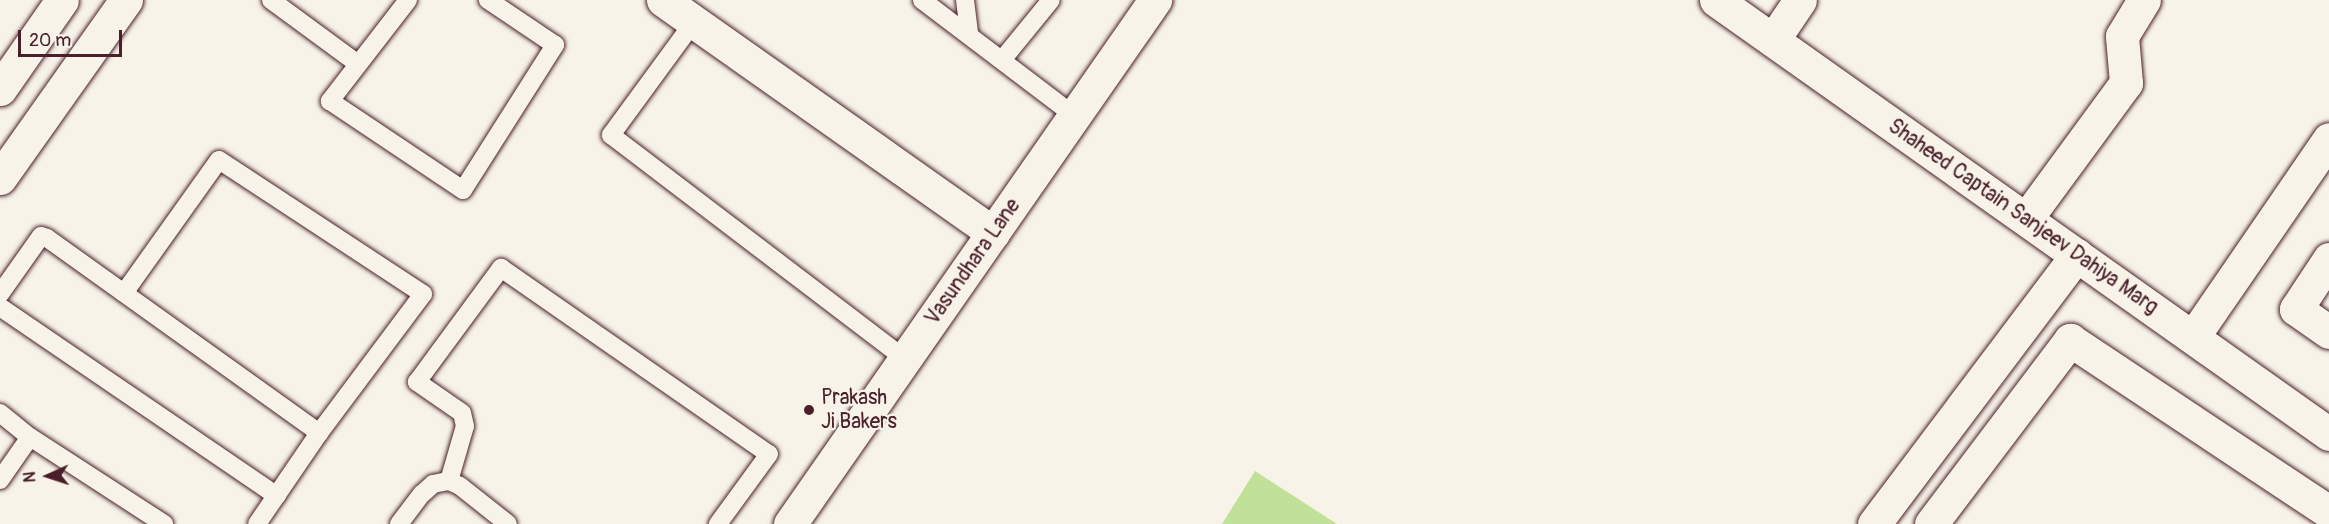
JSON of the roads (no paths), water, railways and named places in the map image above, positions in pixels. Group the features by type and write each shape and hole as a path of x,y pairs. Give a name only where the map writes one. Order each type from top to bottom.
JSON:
{"street":[{"path":"0,89 62,0"},
{"path":"0,178 126,0"},
{"path":"663,0 993,233"},
{"name":"Vasundhara Lane","path":"790,524 1155,0"},
{"name":"Shaheed Captain Sanjeev Dahiya Marg","path":"1716,0 2329,434"},
{"path":"1773,40 1800,0"},
{"path":"2026,219 2126,83 2122,36 2144,0"},
{"path":"2193,338 2329,139"},
{"path":"1874,524 2077,255"},
{"path":"2329,259 2296,309 2329,332"},
{"path":"1931,524 2070,340 2329,513"}],"lane":[{"path":"271,0 358,64"},
{"path":"408,0 330,101 463,190 555,45 488,0"},
{"path":"922,0 1075,116"},
{"path":"965,0 969,36"},
{"path":"1002,60 1051,0"},
{"path":"693,23 611,135 905,359"},
{"path":"124,293 219,160 423,294 319,433 257,524"},
{"path":"0,294 41,236 319,433"},
{"path":"449,481 465,426 462,413 417,382 501,268 769,454 718,524"},
{"path":"0,308 277,496"},
{"path":"0,413 30,437 164,524"},
{"path":"0,480 30,437"},
{"path":"399,524 422,494 433,484 449,481 460,486 508,524"}],"place":[{"name":"Prakash Ji Bakers","path":"809,410"}]}
